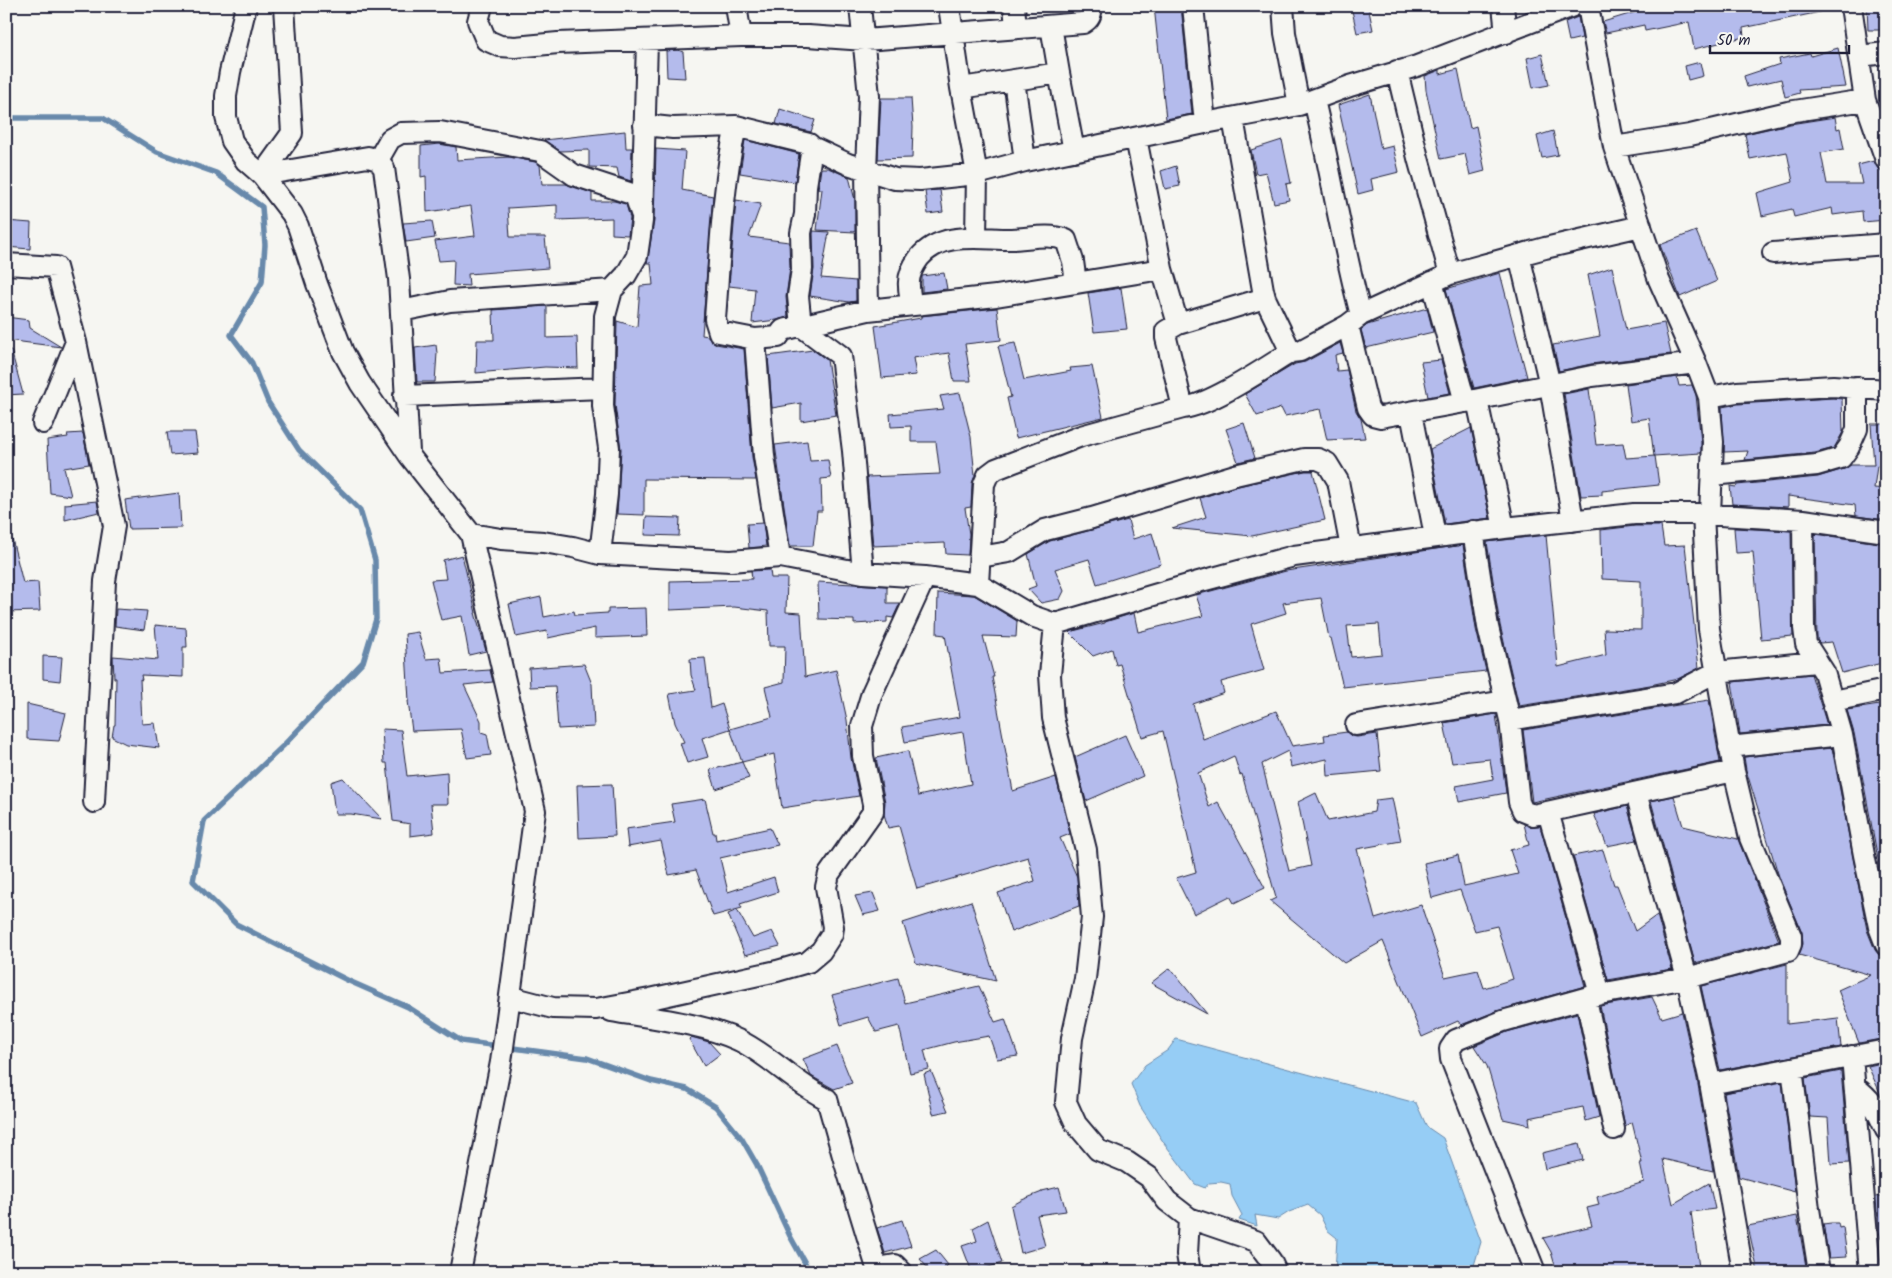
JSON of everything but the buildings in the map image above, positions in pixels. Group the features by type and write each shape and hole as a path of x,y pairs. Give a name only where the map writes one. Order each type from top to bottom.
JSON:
{"street":[{"path":"246,6 226,96 226,117 232,141 246,160 262,175 292,214 343,352 360,383 409,454 471,534 535,811 501,1062 460,1272"},
{"path":"262,175 292,133 284,6"},
{"path":"482,6 478,20 486,40 500,46 514,47 558,43 741,36 808,36 865,40 953,34 1016,27 1082,23 1088,20 1091,15 1092,6"},
{"path":"736,6 741,36"},
{"path":"860,6 865,40 869,96 866,169 868,310"},
{"path":"949,6 961,88 977,174 976,238"},
{"path":"1014,6 1016,27"},
{"path":"1193,6 1205,123"},
{"path":"1283,6 1285,33 1306,103 1331,173 1353,283 1355,320 1368,408 1373,415 1381,417 1411,413 1592,376 1696,363"},
{"path":"1503,6 1506,33"},
{"path":"644,125 673,128 736,126 810,144 812,147 848,164 895,179 920,180 977,174 1025,161 1306,103 1396,71 1417,66 1573,6"},
{"path":"1535,1272 1451,1059 1450,1049 1456,1040 1503,1021 1593,997 1687,978 1788,951 1791,944 1791,936 1750,838 1729,747 1709,629 1707,514 1712,475 1713,442 1709,396 1659,280 1614,147 1588,6"},
{"path":"1852,6 1865,100 1884,147"},
{"path":"1051,26 1074,151"},
{"path":"600,554 607,494 609,448 603,388 605,316 612,290 626,274 637,256 642,214 646,41"},
{"path":"1859,56 1886,53"},
{"path":"1396,71 1418,158 1441,278 1504,528"},
{"path":"961,88 1060,73"},
{"path":"1014,80 1025,161"},
{"path":"1614,147 1690,135 1788,112 1865,100"},
{"path":"1233,118 1265,298 1291,352"},
{"path":"736,126 726,183 715,319 719,332 755,339 778,337 783,330 868,310 996,296 1162,269"},
{"path":"378,160 390,139 401,133 415,131 440,132 540,151 574,175 635,195 642,214"},
{"path":"1136,138 1162,269 1178,324"},
{"path":"812,147 806,186 805,214 801,233 802,270 798,296 802,326 841,356 853,451 863,573"},
{"path":"262,175 368,157 378,160 384,168 399,279 404,396 409,454"},
{"path":"978,584 984,484 988,475 1020,459 1081,436 1192,407 1222,393 1291,352 1300,351 1355,320 1441,278 1519,255 1641,226"},
{"path":"912,305 909,284 913,266 922,254 940,242 976,238 1058,237 1066,240 1073,261 1076,283"},
{"path":"1773,253 1886,244"},
{"path":"1519,255 1550,385 1573,521"},
{"path":"6,264 56,267 76,342 114,526 105,581 94,802"},
{"path":"401,311 450,301 612,290"},
{"path":"1183,408 1166,331 1178,324 1265,298"},
{"path":"755,339 764,456 780,557"},
{"path":"43,423 76,342"},
{"path":"1709,396 1737,392 1833,386 1886,390"},
{"path":"1712,475 1817,465 1841,458 1849,447 1856,429 1857,387"},
{"path":"404,396 603,388"},
{"path":"1411,413 1435,536"},
{"path":"980,556 1009,552 1045,530 1092,518 1235,475 1304,459 1318,459 1327,464 1338,481 1351,548"},
{"path":"471,534 573,547 600,554 731,561 780,557 863,573 925,577 978,584 1032,616 1055,624 1285,558 1504,528 1634,514 1707,514 1803,520 1886,532"},
{"path":"1803,520 1804,628 1806,644 1824,672 1833,701 1842,735 1879,927 1886,945"},
{"path":"1473,532 1488,628 1507,711 1519,802 1523,811 1533,815 1734,771"},
{"path":"596,1009 777,971 808,962 821,951 832,934 833,927 826,887 829,874 873,812 863,756 862,726 872,693 925,577"},
{"path":"1055,624 1050,675 1053,718 1086,850 1092,917 1085,979 1072,1038 1066,1102 1076,1124 1098,1150 1127,1162 1149,1177 1167,1201 1189,1218 1256,1241 1271,1261 1276,1272"},
{"path":"1356,725 1676,693 1716,672 1816,662"},
{"path":"1833,701 1886,690"},
{"path":"1729,747 1842,735"},
{"path":"1636,793 1687,978 1710,1084 1743,1272"},
{"path":"1548,812 1593,997 1614,1129"},
{"path":"511,997 553,1008 596,1009 671,1022 705,1029 737,1039 754,1048 813,1093 828,1099 877,1268 895,1265 902,1272"},
{"path":"1710,1084 1886,1050"},
{"path":"1852,1056 1870,1272"},
{"path":"1792,1068 1809,1209 1819,1272"},
{"path":"1855,1087 1868,1097 1875,1106 1886,1130"},
{"path":"1189,1218 1187,1254 1190,1272"}],"water":[{"path":"1176,1039 1416,1103 1427,1127 1443,1138 1481,1242 1472,1272 1335,1272 1337,1238 1327,1230 1320,1215 1308,1205 1289,1212 1278,1219 1255,1215 1257,1226 1239,1220 1242,1215 1232,1196 1230,1184 1221,1182 1209,1183 1205,1188 1195,1184 1164,1143 1140,1106 1131,1084 1145,1065 1168,1050"}],"waterway":[{"path":"6,118 103,118 157,152 216,173 262,207 265,245 262,282 231,335 252,363 268,402 299,450 360,510 375,560 376,619 363,662 283,746 204,821 193,881 236,924 349,981 408,1007 461,1041 587,1058 651,1081 687,1089 716,1107 742,1139 757,1165 790,1236 810,1272"}]}
